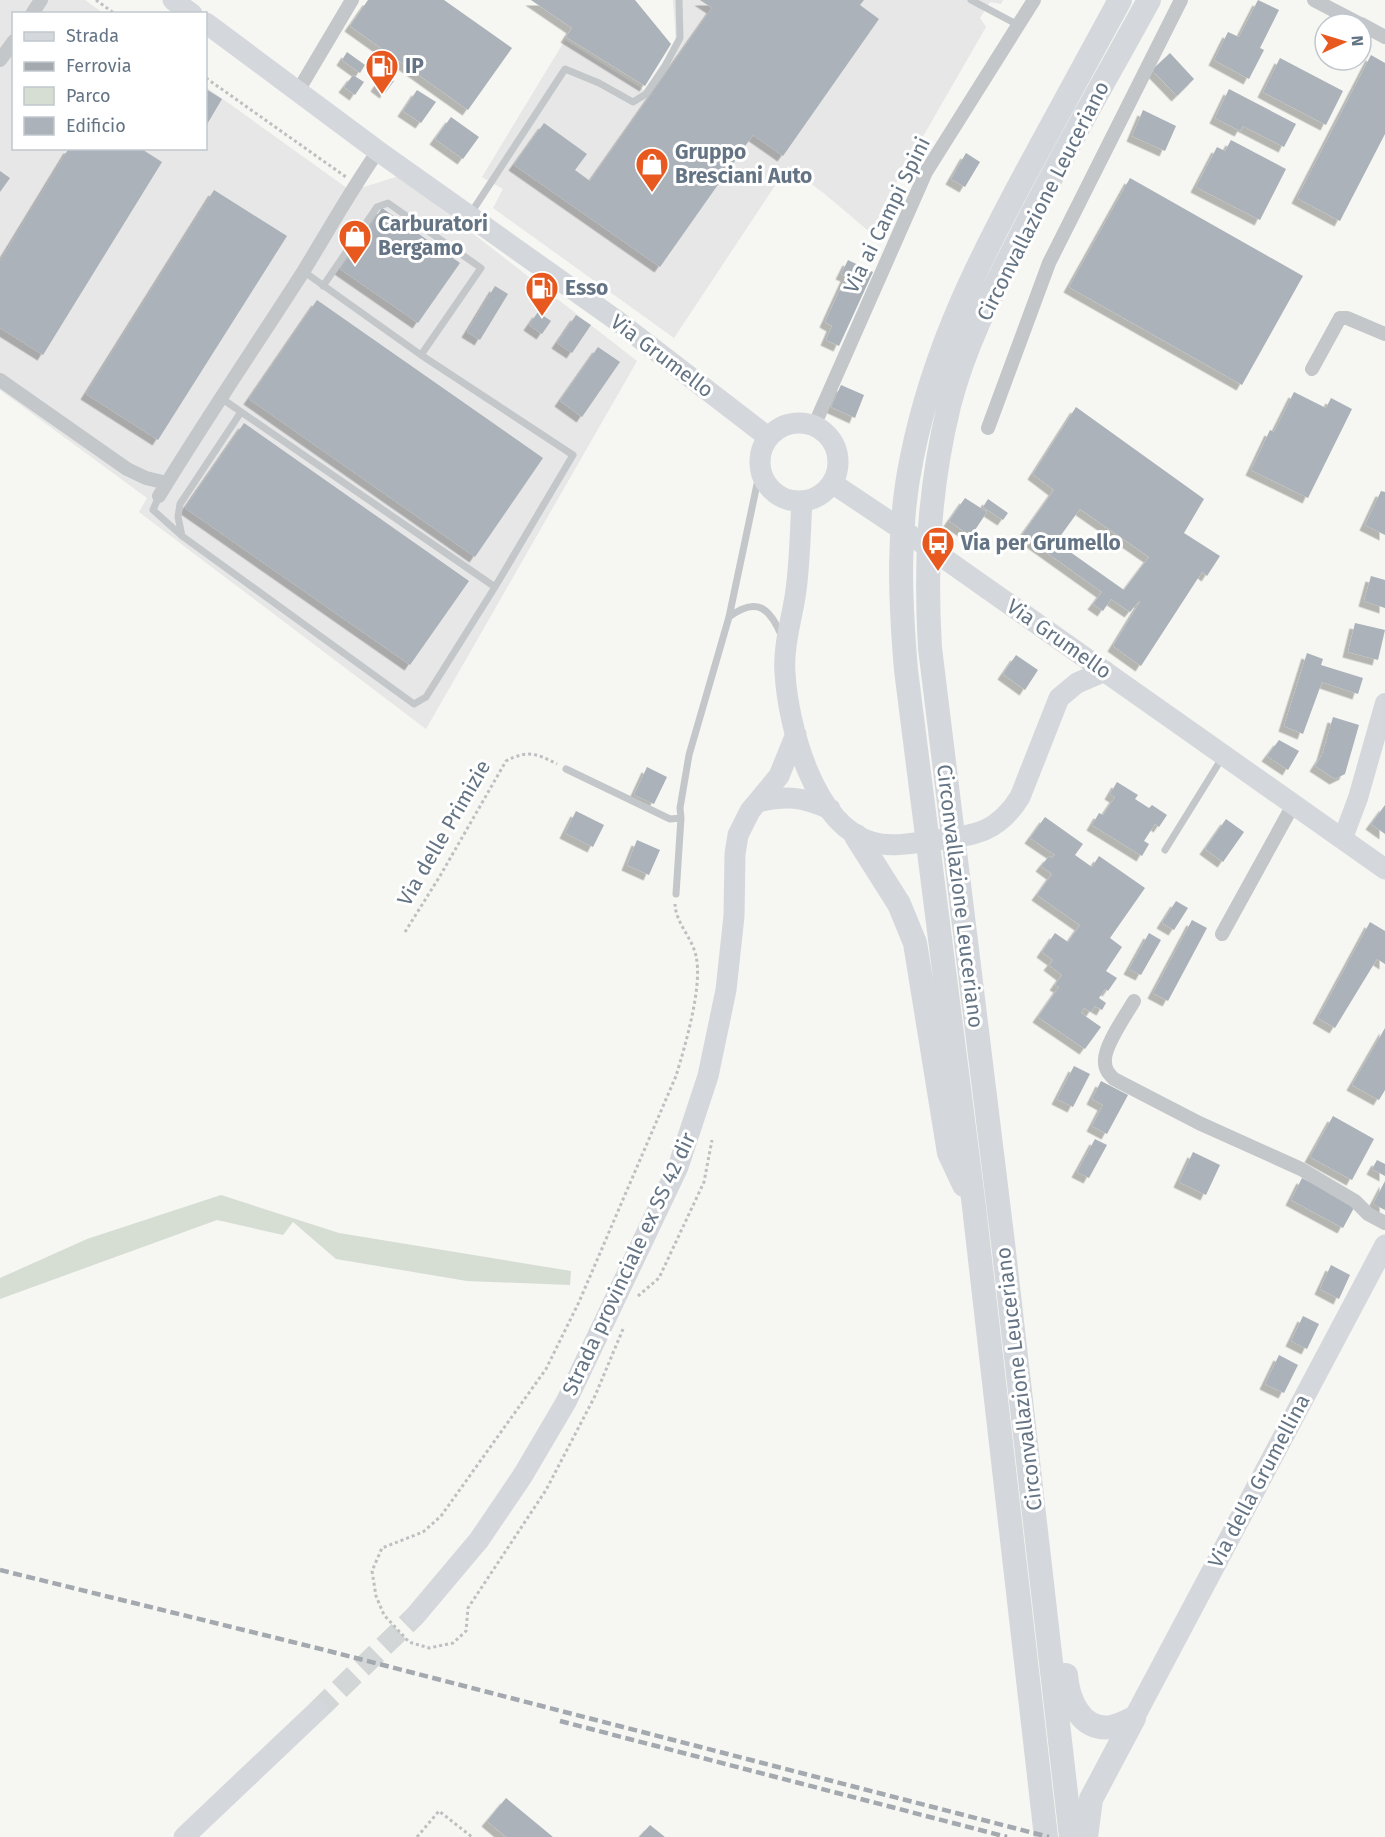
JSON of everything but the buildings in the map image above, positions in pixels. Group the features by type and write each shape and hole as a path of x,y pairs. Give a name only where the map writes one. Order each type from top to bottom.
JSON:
{"highway":[{"name":"Circonvallazione Leuceriano","path":"1046,1837 974,1207 906,670 900,559 906,491 921,418 936,366 956,312 1006,210 1119,0"},
{"name":"Circonvallazione Leuceriano","path":"1071,1837 1044,1592 930,648 927,576 939,454 950,404 979,322 1029,218 1149,0"},
{"path":"856,836 899,904 915,943 949,1153 974,1207"},
{"path":"1044,1592 1060,1616 1066,1681 1075,1709 1090,1723 1105,1728 1134,1718"},
{"path":"1086,1837 1091,1798 1134,1718"}],"main road":[{"path":"173,0 189,12"},
{"name":"Via Grumello","path":"207,24 378,151 615,321 768,437"},
{"path":"791,423 814,426 831,440 836,450 838,461 832,483 814,498 791,501 780,497 764,481 760,470 762,447 768,437 780,427 791,423"},
{"name":"Via Grumello","path":"832,483 894,523 1385,869"},
{"path":"802,501 795,595 789,622 785,672 796,734 805,765 813,783 830,809 838,820 856,836 873,843 903,844 975,834 1000,823 1012,811 1020,797 1059,698 1077,683 1105,671"},
{"name":"Strada provinciale ex SS 42 dir","path":"415,1616 479,1540 566,1402 678,1167 708,1076 726,990 734,916 735,854 738,835 743,822 779,776 796,734"},
{"path":"758,802 790,797 830,809"},
{"name":"Via della Grumellina","path":"1134,1718 1385,1245"},
{"path":"184,1837 317,1711"}],"street":[{"path":"298,91 352,0"},
{"name":"Via ai Campi Spini","path":"814,426 926,172 1034,0"},
{"path":"988,428 1049,263 1181,0"},
{"path":"1314,0 1338,12"},
{"path":"0,60 12,44"},
{"path":"0,380 127,469 163,489 378,151"},
{"path":"1312,369 1340,318 1347,318 1385,334"},
{"path":"1343,838 1358,798 1385,703"},
{"path":"1222,934 1293,805"},
{"path":"1134,1001 1106,1052 1104,1062 1107,1071 1114,1079 1199,1123 1301,1169 1385,1223"}],"lane":[{"path":"470,215 565,69 599,83 633,102 646,94 680,38 679,0"},
{"path":"971,0 1018,25"},
{"path":"323,286 377,207 388,203 481,268 421,355"},
{"path":"163,489 153,510 182,536 414,704 426,697 495,587 573,455 421,355 303,271"},
{"path":"220,397 495,587"},
{"path":"182,536 178,517 180,504 241,412"},
{"path":"676,894 680,808 689,755 729,617 760,470"},
{"path":"729,617 745,607 757,607 767,611 774,619 787,651"},
{"path":"1165,850 1224,756"},
{"path":"566,769 670,819 681,818"}],"path":[{"path":"96,0 112,12"},
{"path":"207,79 356,184"},
{"name":"Via delle Primizie","path":"405,932 506,761 517,755 529,753 541,756 566,769"},
{"path":"627,1320 595,1396 546,1490 468,1608 466,1631 453,1643 429,1648 409,1642 384,1615 376,1596 372,1571 382,1548 423,1532 441,1516 546,1369 579,1302 676,1076 689,1028 697,957 692,942 678,918 675,907 676,894"},
{"path":"636,1298 659,1278 704,1182 712,1140"},
{"path":"417,1837 439,1811 472,1837"}],"shaded area":[{"path":"0,0 85,0 102,12 12,12 12,150 207,150 207,88 351,191 399,176 637,361 426,729 139,512 147,498 0,390"},
{"path":"673,0 1003,0 1001,4 990,2 980,18 986,27 884,204 872,234 788,166 674,338 493,208 503,189 482,177 565,40 644,90 676,43"}],"green space":[{"path":"221,1195 339,1233 571,1271 570,1285 467,1281 336,1259 293,1222 283,1235 217,1220 0,1299 0,1278 87,1239"}],"tunnel":[{"path":"317,1711 415,1616"}],"railway":[{"path":"0,1570 325,1650 1049,1837"},
{"path":"560,1721 1007,1837"}],"place":[{"name":"IP","path":"382,95"},
{"name":"Gruppo Bresciani Auto","path":"652,193"},
{"name":"Carburatori Bergamo","path":"355,265"},
{"name":"Esso","path":"542,317"},
{"name":"Via per Grumello","path":"938,572"}]}
